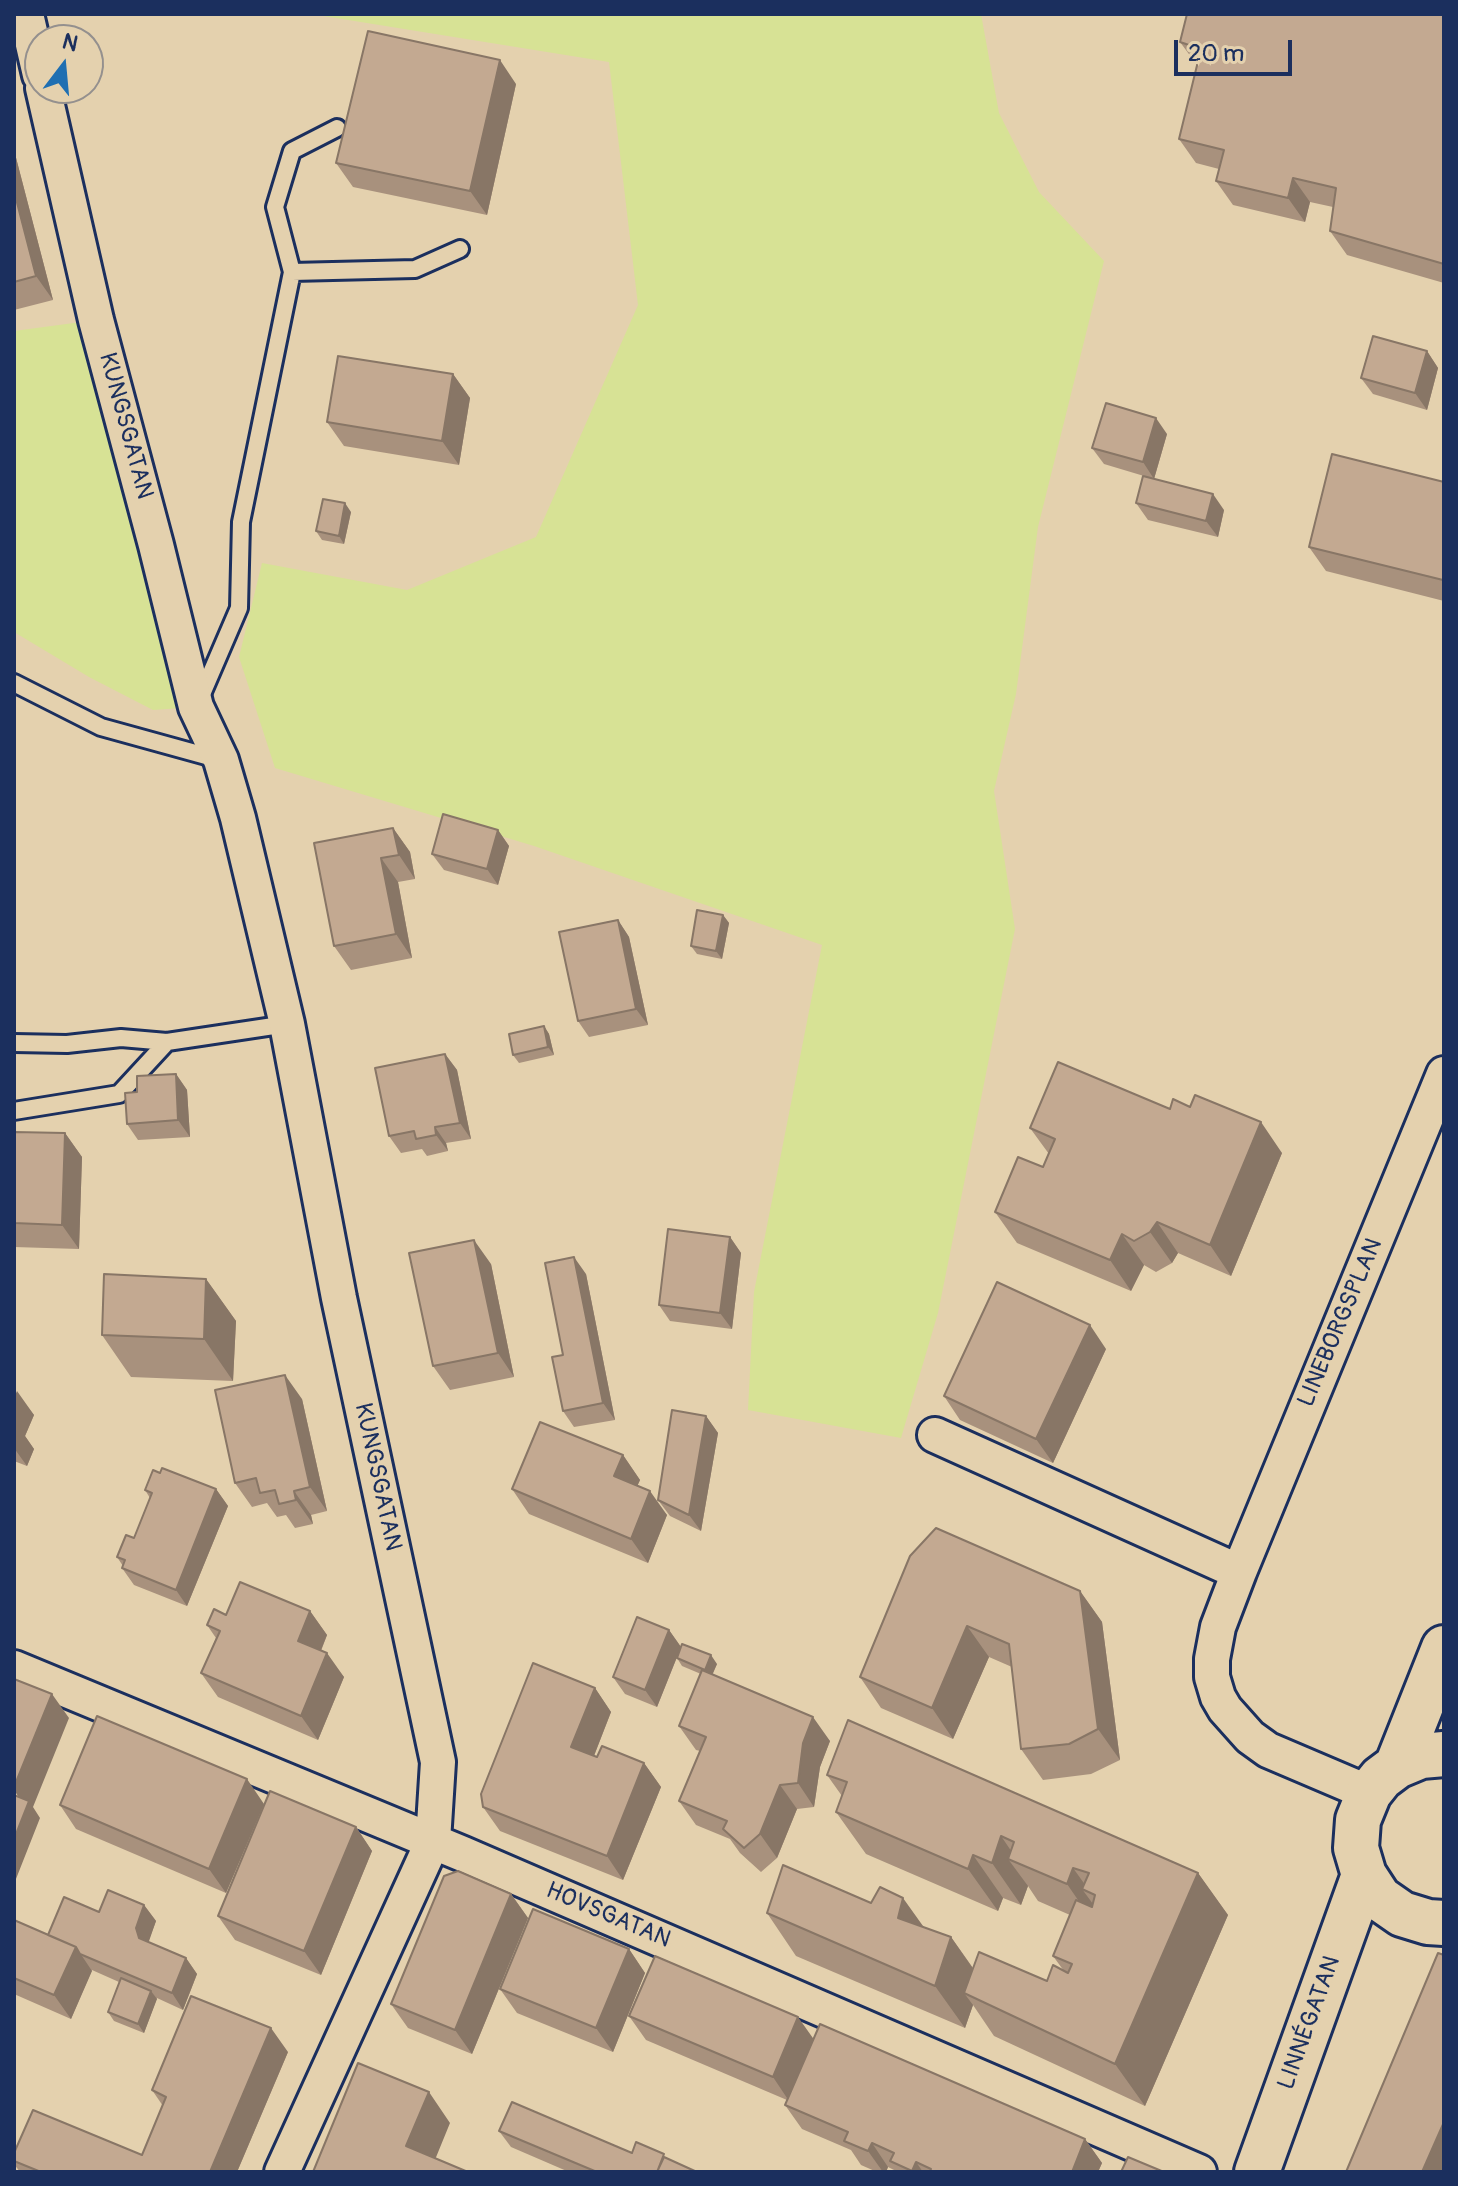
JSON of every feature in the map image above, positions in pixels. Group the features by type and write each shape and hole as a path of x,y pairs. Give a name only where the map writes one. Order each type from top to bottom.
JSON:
{"main road":[{"path":"1442,1945 1428,1922 1402,1914 1379,1898 1364,1875 1356,1848 1358,1820 1383,1779 1444,1648"},
{"path":"1383,1779 1421,1756 1444,1754"},
{"name":"LINNÉGATAN","path":"1257,2172 1364,1875"}],"street":[{"name":"KUNGSGATAN","path":"47,104 96,320 196,707 221,760 238,818 287,1024 337,1286 438,1762 433,1841 282,2172"},
{"name":"LINEBORGSPLAN","path":"1383,1779 1268,1750 1250,1737 1225,1709 1212,1677 1212,1659 1218,1627 1239,1572 1444,1074"},
{"path":"935,1435 1239,1572"},
{"name":"HOVSGATAN","path":"14,1668 433,1841 1199,2172"}],"lane":[{"path":"196,707 239,608 241,522 292,272 275,207 292,151 337,128"},
{"path":"292,272 415,269 460,249"},
{"path":"14,683 101,727 221,760"},
{"path":"14,1043 67,1044 121,1038 167,1042 287,1024"},
{"path":"14,1111 119,1094 167,1042"}],"green space":[{"path":"311,14 981,14 999,113 1039,192 1104,261 1038,527 1016,694 994,791 1015,929 938,1313 901,1438 748,1410 754,1292 822,945 534,846 275,768 239,657 262,563 407,590 536,537 638,305 609,62"},
{"path":"96,320 196,707 153,710 89,677 14,632 14,331"}],"building":[{"path":"1187,14 1444,14 1444,264 1330,231 1336,188 1293,178 1288,198 1216,181 1224,150 1179,139 1201,49 1180,42"},
{"path":"368,31 500,60 470,191 336,163"},
{"path":"14,191 36,276 14,282"},
{"path":"1373,336 1427,351 1415,393 1361,378"},
{"path":"338,356 453,374 442,441 327,422"},
{"path":"1106,403 1156,418 1143,462 1092,448"},
{"path":"1332,454 1444,482 1443,580 1309,547"},
{"path":"1143,476 1213,494 1206,521 1136,503"},
{"path":"323,499 345,503 339,536 316,531"},
{"path":"443,814 498,830 487,869 432,854"},
{"path":"393,828 399,855 381,858 396,934 334,946 314,843"},
{"path":"697,910 723,915 716,951 691,946"},
{"path":"618,920 636,1009 578,1021 559,932"},
{"path":"544,1026 548,1047 513,1055 509,1034"},
{"path":"445,1054 460,1123 435,1127 436,1135 416,1139 414,1131 389,1136 375,1068"},
{"path":"1058,1062 1170,1109 1173,1099 1190,1107 1195,1095 1261,1122 1210,1245 1157,1222 1150,1232 1134,1241 1122,1234 1110,1260 995,1212 1018,1157 1043,1167 1055,1139 1030,1128"},
{"path":"176,1074 178,1120 127,1124 125,1093 137,1092 137,1076"},
{"path":"14,1132 65,1133 62,1225 14,1223"},
{"path":"668,1229 730,1237 720,1313 659,1305"},
{"path":"474,1240 498,1353 433,1366 409,1253"},
{"path":"574,1257 603,1403 563,1411 552,1357 563,1355 545,1263"},
{"path":"104,1274 206,1279 204,1339 102,1335"},
{"path":"997,1282 1090,1325 1036,1439 944,1396"},
{"path":"285,1375 310,1487 294,1491 296,1500 279,1504 275,1490 260,1493 256,1478 235,1483 215,1390"},
{"path":"672,1410 706,1416 689,1515 658,1500"},
{"path":"540,1422 623,1455 614,1476 650,1491 631,1539 512,1489"},
{"path":"162,1468 216,1489 176,1590 122,1568 125,1560 117,1557 126,1535 134,1538 152,1493 145,1490 153,1470 160,1473"},
{"path":"936,1528 1080,1591 1098,1729 1069,1744 1021,1749 1009,1644 967,1626 932,1708 860,1677 910,1556"},
{"path":"240,1582 310,1611 298,1641 327,1653 301,1716 201,1673 220,1631 207,1625 214,1609 226,1615"},
{"path":"637,1617 669,1630 645,1690 613,1677"},
{"path":"682,1644 711,1655 705,1670 677,1658"},
{"path":"533,1663 595,1688 571,1747 597,1757 602,1746 644,1763 607,1856 483,1807 481,1794"},
{"path":"702,1670 813,1717 803,1743 798,1783 780,1785 760,1834 744,1848 723,1829 727,1821 679,1801 706,1737 679,1726"},
{"path":"14,1679 52,1694 14,1787"},
{"path":"97,1716 247,1779 209,1869 60,1805"},
{"path":"848,1720 1198,1873 1115,2064 964,1993 979,1952 1047,1981 1053,1965 1068,1973 1072,1964 1053,1956 1076,1900 1092,1907 1095,1895 1082,1889 1089,1873 1073,1868 1067,1884 1008,1859 1014,1842 1001,1836 992,1863 973,1855 968,1869 836,1812 847,1782 827,1775"},
{"path":"270,1791 356,1827 304,1951 218,1916"},
{"path":"14,1795 29,1801 14,1839"},
{"path":"783,1865 871,1903 880,1887 903,1898 898,1918 951,1937 935,1986 767,1913"},
{"path":"458,1871 511,1894 455,2030 391,2004 444,1876"},
{"path":"108,1890 144,1905 136,1928 139,1938 186,1958 172,1993 80,1954 76,1947 48,1935 64,1897 99,1912"},
{"path":"533,1909 629,1949 596,2028 500,1989"},
{"path":"14,1920 76,1947 54,1995 14,1978"},
{"path":"1438,1953 1444,1955 1444,2122 1422,2172 1346,2172"},
{"path":"655,1956 798,2017 773,2077 629,2016"},
{"path":"121,1978 151,1991 138,2024 108,2012"},
{"path":"191,1996 271,2028 210,2172 41,2172 14,2161 14,2153 33,2110 142,2155 166,2097 152,2090"},
{"path":"820,2024 1085,2139 1072,2172 930,2172 931,2169 916,2162 912,2171 890,2161 894,2153 872,2143 868,2151 844,2141 848,2132 785,2105"},
{"path":"358,2063 429,2092 406,2146 468,2172 313,2172"},
{"path":"512,2102 632,2153 636,2142 664,2154 657,2172 597,2172 499,2131"},
{"path":"664,2157 697,2172 657,2172"},
{"path":"1128,2157 1164,2172 1121,2172"}]}
